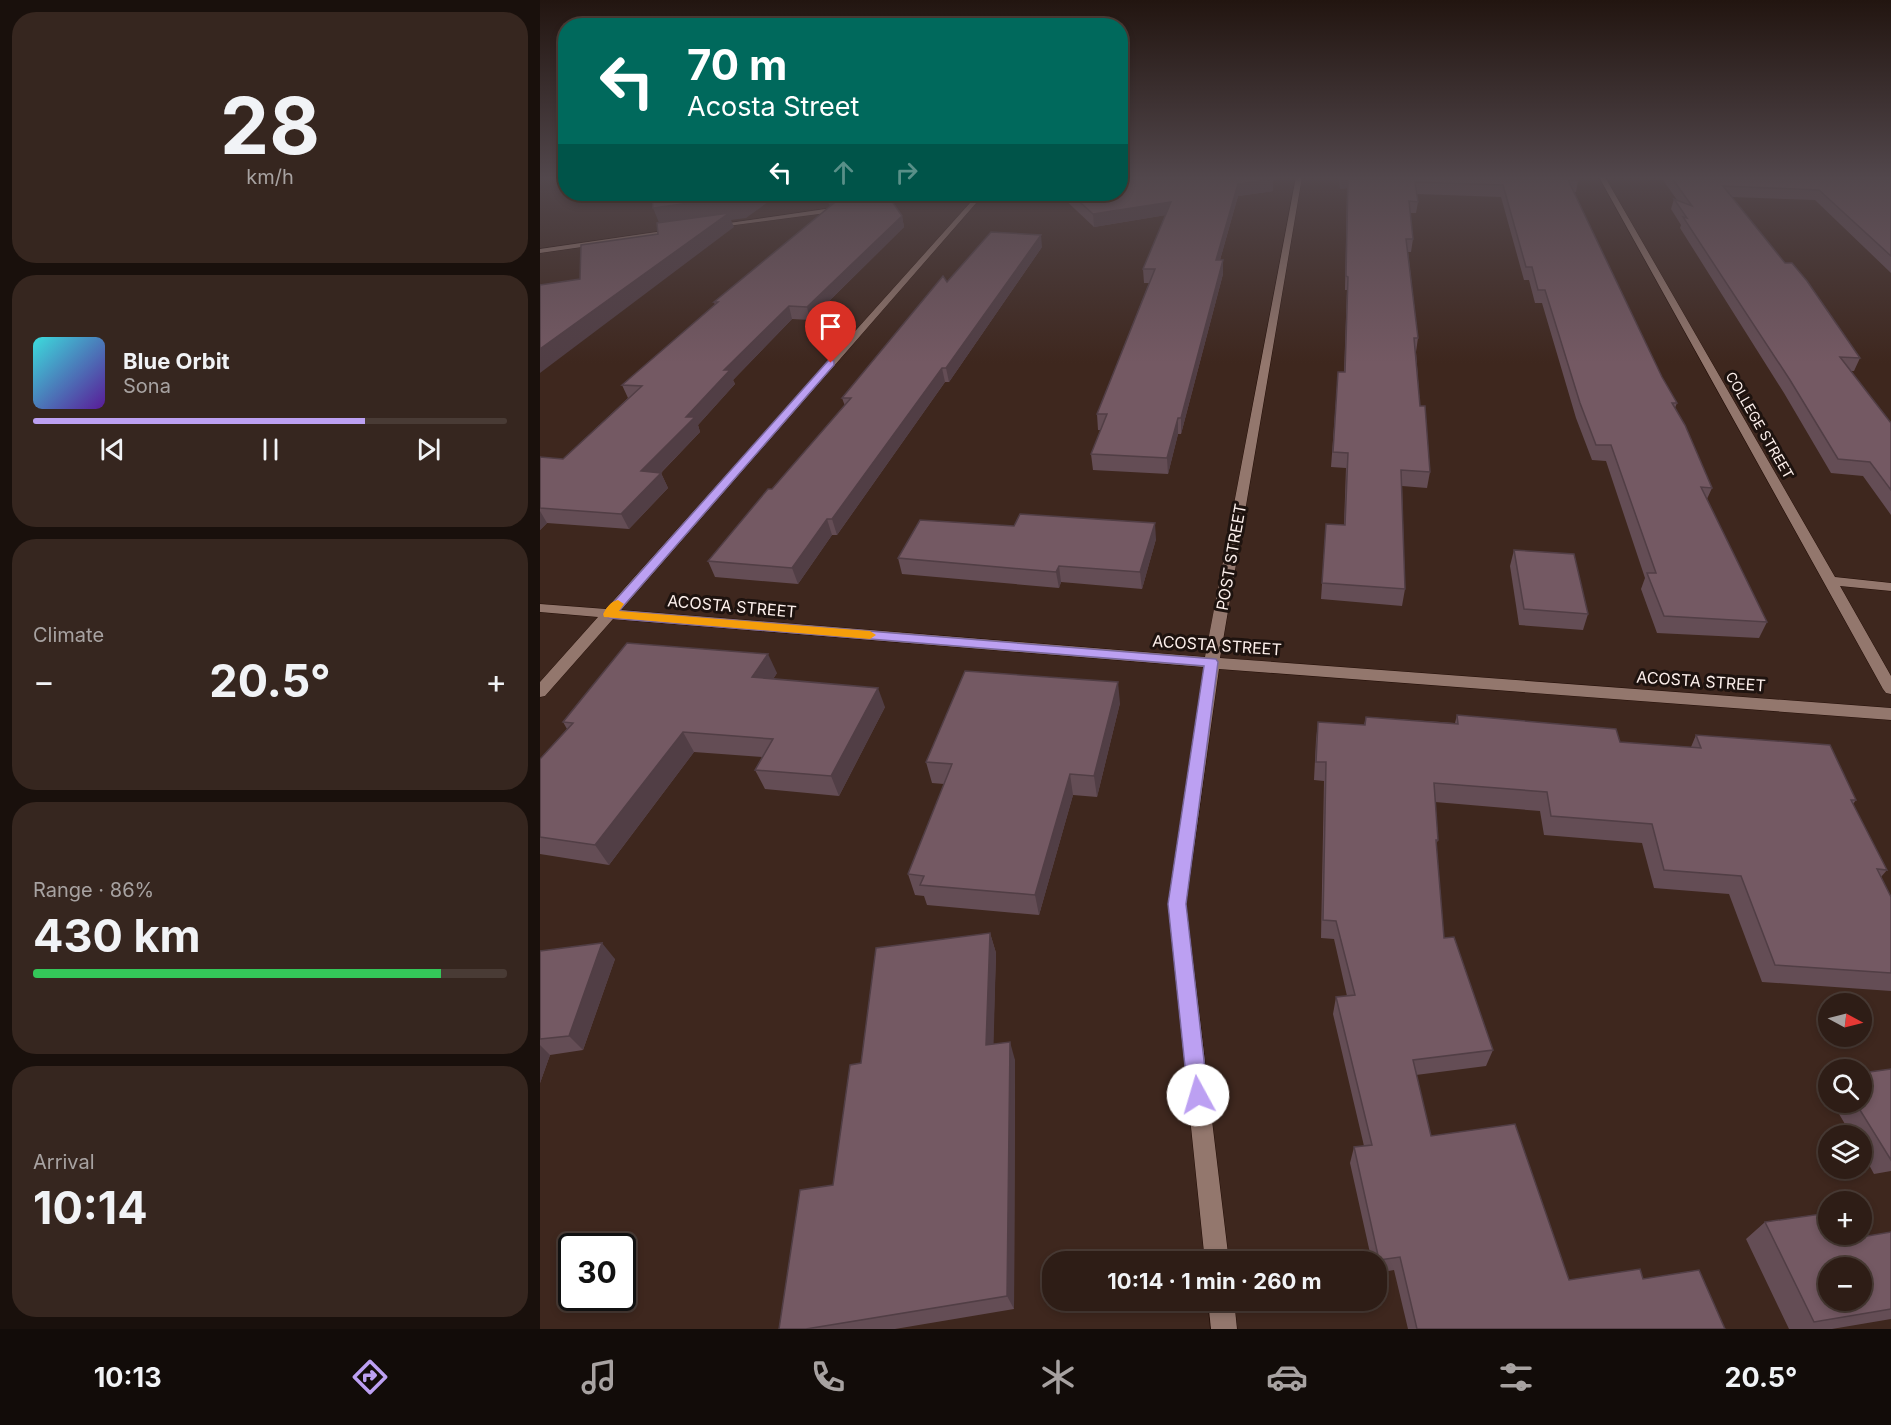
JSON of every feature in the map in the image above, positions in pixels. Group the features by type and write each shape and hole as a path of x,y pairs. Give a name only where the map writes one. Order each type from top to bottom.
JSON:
{"street":[{"path":"540,251 624,239"},
{"path":"540,692 941,239"},
{"name":"POST STREET","path":"1216,1251 1177,904 1212,662 1288,239"},
{"name":"COLLEGE STREET","path":"1637,239 1891,689"},
{"path":"1831,580 1891,586"},
{"name":"ACOSTA STREET","path":"540,608 1891,714"},
{"path":"1222,1311 1224,1329"}],"building":[{"path":"623,239 693,239 540,349 540,285 580,279 581,245"},
{"path":"790,239 878,239 807,307 789,306 724,370 730,370 686,417 695,417 641,471 661,473 621,514 540,508 540,457 563,459 642,386 622,385 718,302 714,302"},
{"path":"985,239 1038,239 946,368 942,368 832,519 827,519 792,568 708,561 768,489 772,489 851,398 842,398 943,276 947,282"},
{"path":"1156,239 1222,239 1216,260 1223,260 1181,418 1178,418 1167,458 1091,454 1107,414 1097,414 1155,269 1143,269"},
{"path":"1347,239 1406,239 1418,338 1414,338 1420,406 1425,406 1430,472 1401,470 1405,589 1322,583 1326,524 1345,525 1348,453 1333,452 1338,372 1345,372 1348,277 1346,276"},
{"path":"1518,239 1596,239 1662,377 1677,403 1672,403 1685,425 1712,488 1701,487 1767,622 1664,616 1647,573 1656,573 1611,445 1596,445 1580,403 1545,290 1538,290 1532,267 1526,267"},
{"path":"1697,239 1766,239 1785,263 1792,263 1807,281 1860,358 1840,357 1891,423 1891,490 1870,462 1838,459 1790,380"},
{"path":"1872,239 1891,239 1891,256"},
{"path":"1020,514 1155,523 1140,572 1059,566 1056,572 898,558 920,520 1014,526"},
{"path":"1514,550 1574,554 1588,614 1524,609"},
{"path":"627,643 768,654 752,677 878,688 831,776 755,770 773,739 683,732 595,845 540,837 540,759 573,723 563,722"},
{"path":"965,671 1118,682 1094,776 1070,774 1035,895 920,885 924,876 908,874 952,764 926,762"},
{"path":"1457,715 1616,729 1620,742 1701,748 1696,735 1830,745 1856,800 1851,800 1887,870 1877,869 1891,897 1891,973 1775,965 1741,876 1664,870 1652,824 1551,816 1547,792 1434,783 1444,938 1454,937 1493,1050 1413,1060 1431,1136 1515,1124 1569,1280 1640,1269 1643,1279 1699,1270 1725,1329 1417,1329 1400,1257 1387,1259 1387,1251 1377,1251 1354,1147 1372,1145 1336,997 1355,995 1336,921 1323,920 1326,762 1316,762 1318,722 1365,725 1366,717 1458,724"},
{"path":"990,933 986,1045 1010,1042 1007,1296 806,1329 779,1329 800,1190 833,1185 850,1065 861,1063 876,948"},
{"path":"602,943 569,1036 540,1039 540,951"},
{"path":"1891,1069 1891,1160 1872,1129 1872,1125 1869,1125 1862,1113 1872,1113 1872,1072"},
{"path":"1818,1214 1818,1245 1872,1245 1872,1235 1891,1232 1891,1309 1814,1322 1765,1222"}],"slow traffic":[{"path":"618,604 609,614 870,635"}],"route":[{"path":"831,363 609,614 1212,662 1177,904 1198,1095"}]}
